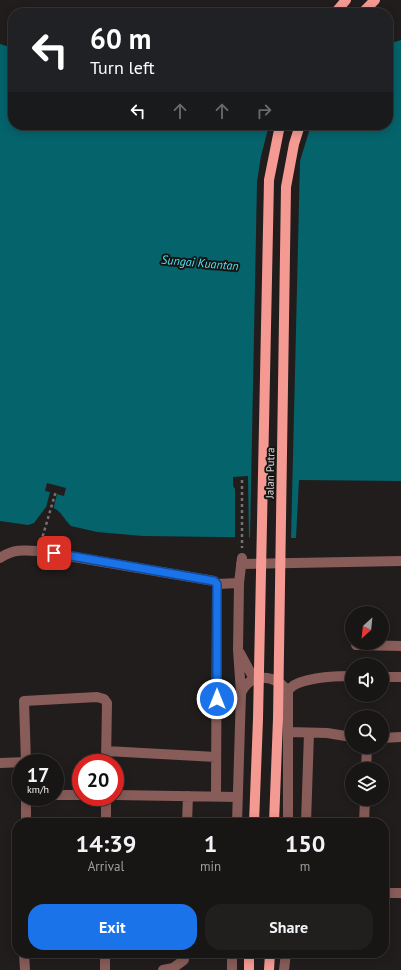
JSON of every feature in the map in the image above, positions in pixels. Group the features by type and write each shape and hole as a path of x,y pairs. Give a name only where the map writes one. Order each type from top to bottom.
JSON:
{"main road":[{"path":"339,8 346,0"},
{"path":"367,8 375,0"},
{"name":"Jalan Putra","path":"254,818 258,719 269,180 279,130"},
{"name":"Jalan Putra","path":"274,818 278,719 286,187 294,144 298,130"},
{"path":"269,968 270,958"}],"street":[{"path":"0,558 18,549 39,551 214,581 217,584 239,588"},
{"path":"237,818 241,693 238,650 241,561 401,561"},
{"path":"216,796 217,584"},
{"path":"389,646 401,646"},
{"path":"238,650 254,679"},
{"path":"288,691 296,683 345,676"},
{"path":"241,693 246,685 254,679 266,677 280,682 288,691 288,818"},
{"path":"389,677 401,677"},
{"path":"26,754 24,701 97,697 104,699 107,703 106,751 216,757"},
{"path":"289,732 327,733 345,736"},
{"path":"306,818 308,733"},
{"path":"389,738 401,737"},
{"path":"0,763 12,763"},
{"path":"124,795 238,797"},
{"path":"187,818 188,796"},
{"path":"26,806 26,818"},
{"path":"106,806 106,818"},
{"path":"364,818 365,806"},
{"path":"389,893 401,893"},
{"path":"24,958 24,970"},
{"path":"105,958 105,970"},
{"path":"164,970 173,968 184,960 184,958"},
{"path":"232,958 232,970"},
{"path":"284,970 285,958"}],"path":[{"path":"241,561 242,480"},
{"path":"41,545 56,491"}],"water":[{"name":"Sungai Kuantan","path":"401,40 401,481 299,480 296,538 143,536 97,532 71,526 58,510 51,507 46,507 34,523 28,525 0,521 0,44 8,46 8,130 393,130 393,42"}],"pier":[{"path":"268,130 309,130 300,161 291,540 250,539 257,182 261,156"},
{"path":"248,476 249,539 235,539 235,489 233,486 233,477"},
{"path":"47,483 66,488 64,496 57,494 53,510 47,509 45,511 50,492 45,491"}],"route":[{"path":"54,553 214,581 217,584 217,699"}]}
